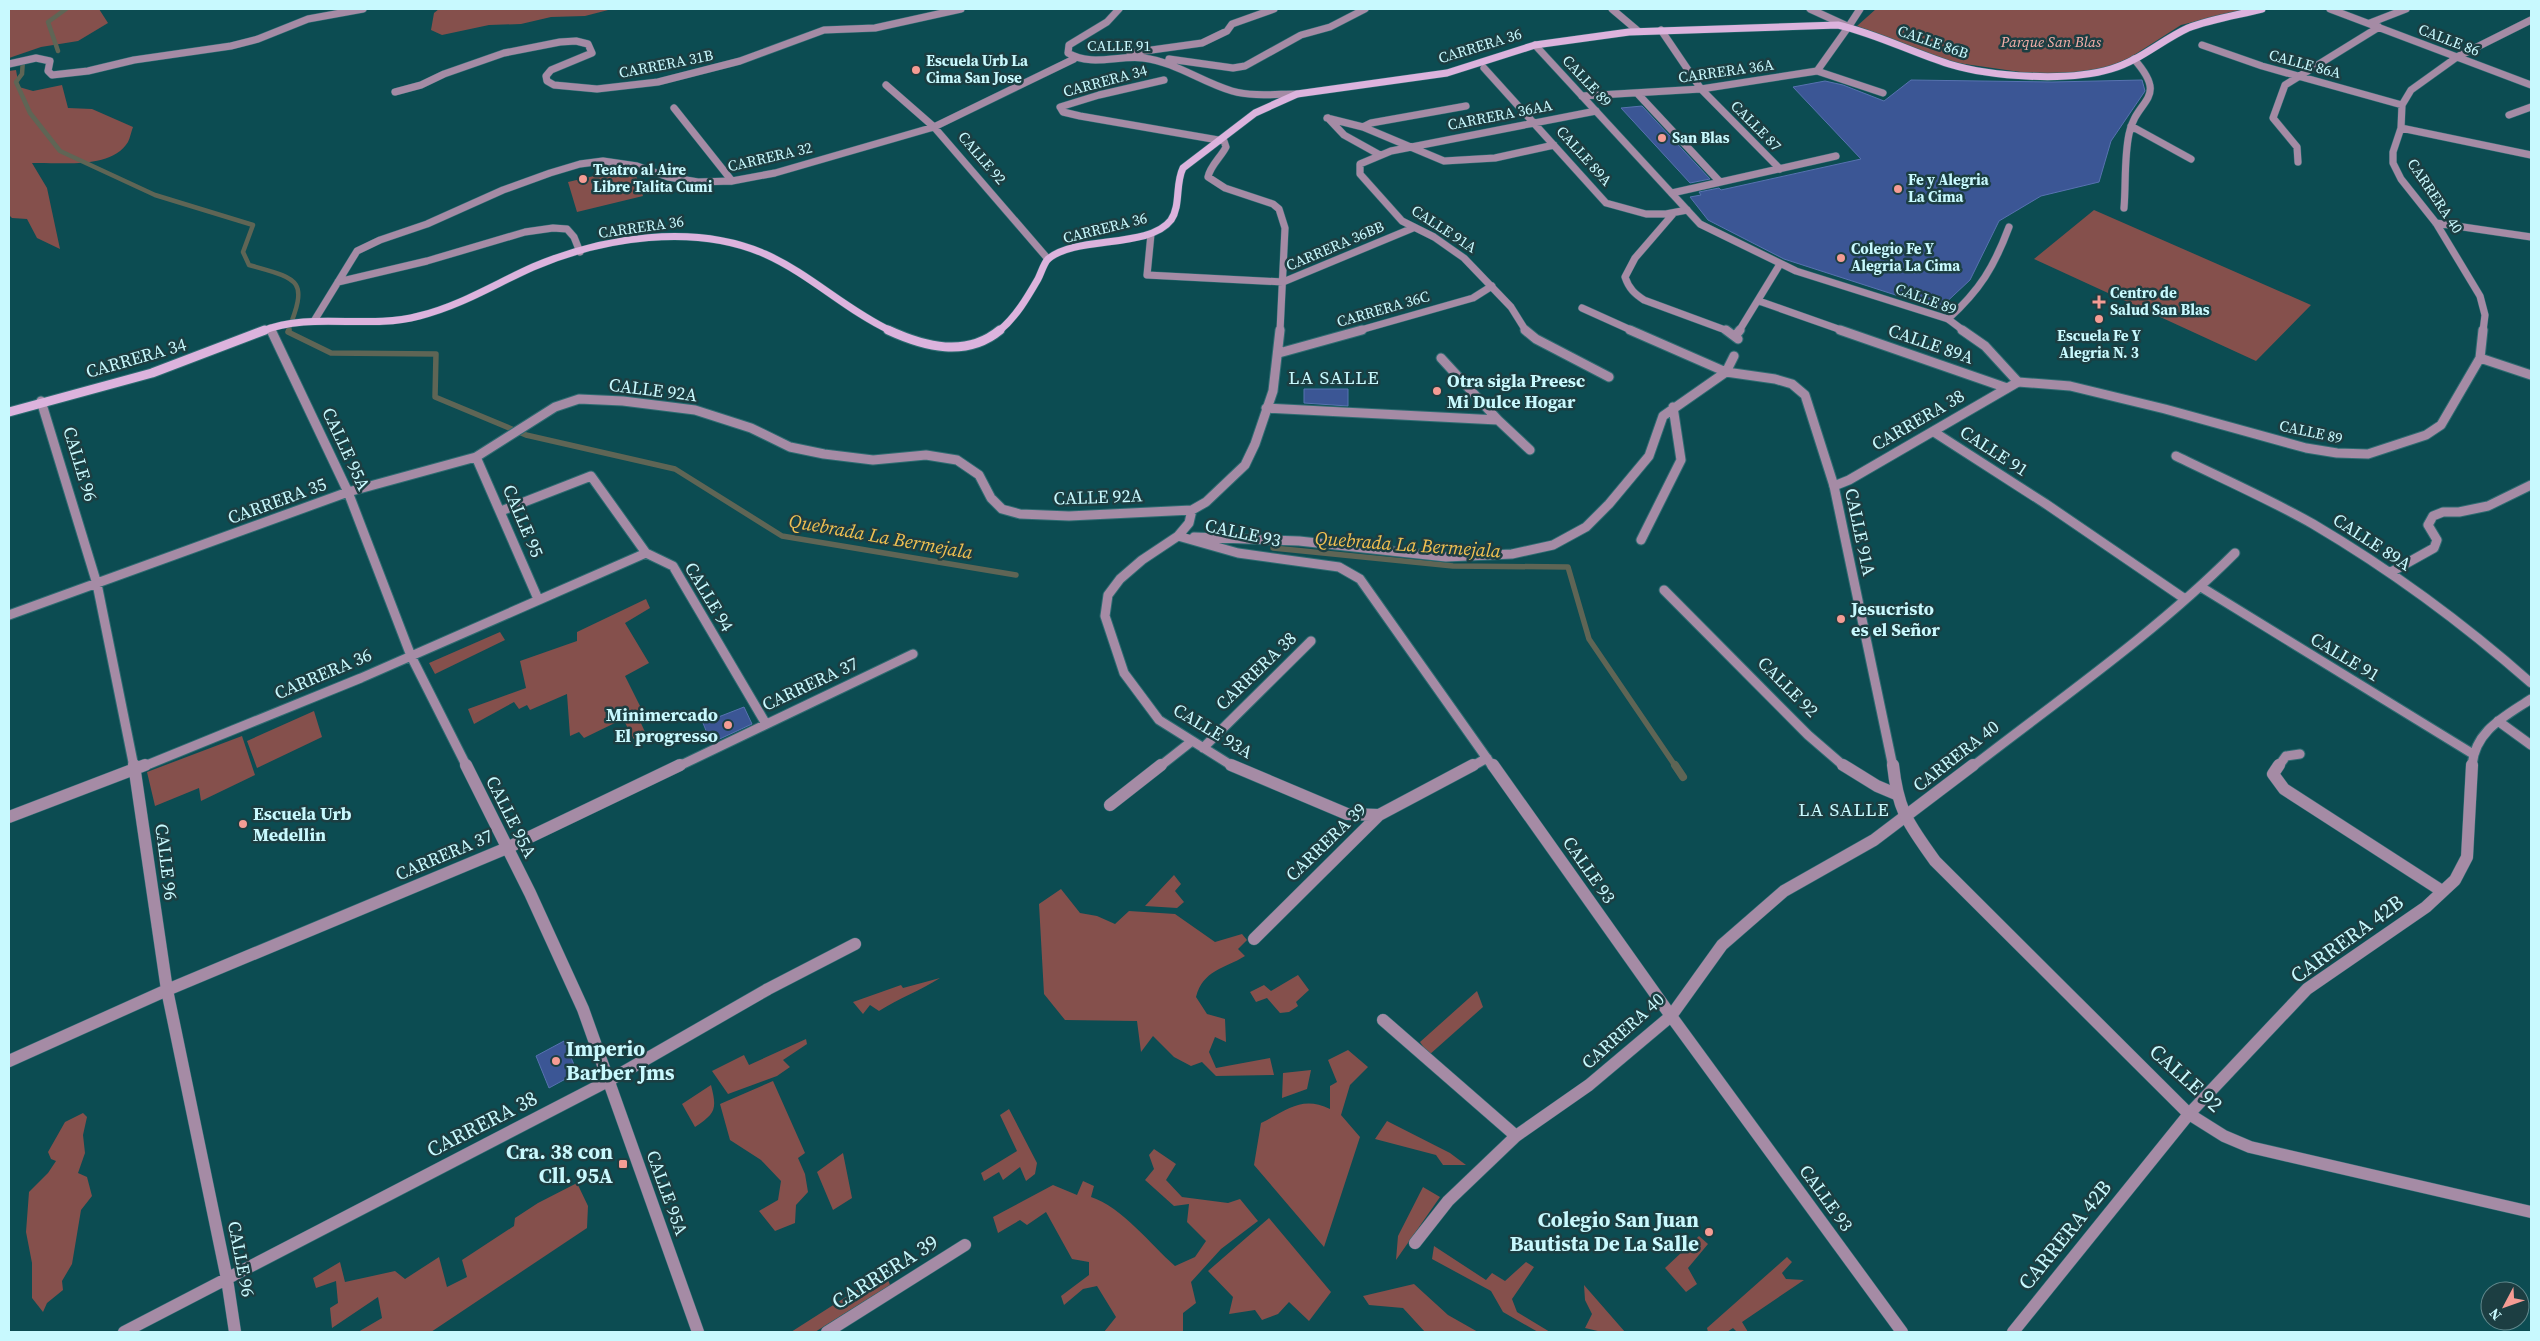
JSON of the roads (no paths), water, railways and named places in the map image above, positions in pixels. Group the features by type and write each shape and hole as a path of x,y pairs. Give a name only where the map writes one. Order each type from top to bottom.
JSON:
{"main road":[{"path":"2134,59 2189,28 2262,9"},
{"name":"CARRERA 36","path":"270,328 283,324 314,321 374,323 430,314 463,302 542,264 580,252 675,236 716,238 744,246 774,258 893,332 938,350 966,347 982,342 998,332 1032,289 1048,259 1078,247 1151,234 1171,220 1175,210 1178,175 1183,168 1255,113 1297,94 1447,73 1535,45 1638,31 1847,25"},
{"name":"CALLE 86B","path":"1847,25 1950,64 1978,70 2041,77 2096,72 2134,59"},
{"name":"CARRERA 34","path":"9,412 41,401 150,374 270,328"}],"street":[{"path":"9,64 36,58 50,61 48,71 52,75 88,71 134,60 231,46 258,39 308,19 363,9"},
{"name":"CARRERA 31B","path":"396,92 426,83 444,74 504,53 576,41 588,44 592,53 551,70 546,76 547,81 554,85 597,88 649,83 740,61 824,30 875,28 961,9"},
{"name":"CALLE 91","path":"1119,9 1107,22 1069,45 1068,53 1074,59 1088,61 1104,58 1141,58 1173,64 1244,94 1297,94"},
{"path":"1104,58 1202,43 1227,31 1232,24 1274,9"},
{"path":"1141,58 1171,59 1233,68 1245,66 1302,35 1330,27 1365,9"},
{"path":"1612,9 1638,31"},
{"name":"CALLE 86B","path":"1810,9 1847,25"},
{"path":"1860,9 1847,25 1817,71 1883,93"},
{"name":"CALLE 86","path":"2330,9 2531,85"},
{"path":"2370,23 2406,9"},
{"path":"2402,105 2411,90 2457,57 2531,20"},
{"path":"2298,162 2297,147 2273,118 2285,85 2379,27"},
{"name":"CALLE 87","path":"1660,30 1701,89 1780,169"},
{"name":"CALLE 89","path":"1535,45 1700,224 1780,264 1948,319 1985,346 2018,382 2070,386 2165,409 2306,448 2337,453 2368,454 2426,435"},
{"name":"CALLE 86A","path":"2202,45 2262,66 2402,105"},
{"name":"CARRERA 32","path":"314,321 357,251 380,240 454,213 502,190 580,164 603,162 637,166 668,177 698,182 732,182 774,173 934,127 1074,59"},
{"path":"2124,208 2130,126 2149,98 2149,79 2134,59"},
{"name":"CALLE 89A","path":"1484,68 1606,203 1652,215 1673,214 1686,210"},
{"name":"CARRERA 36A","path":"1582,96 1701,89 1817,71"},
{"name":"CARRERA 34","path":"1164,80 1060,107 1063,112 1220,139"},
{"name":"CALLE 92","path":"886,85 934,127 1048,259"},
{"path":"1637,93 1720,182"},
{"name":"CARRERA 40","path":"2402,105 2401,128 2393,152 2393,163 2401,179 2436,223 2480,296 2485,315 2480,358 2441,424 2426,435"},
{"path":"1363,127 1371,123 1466,106"},
{"path":"2509,115 2531,107"},
{"path":"674,108 729,175 732,182"},
{"name":"CARRERA 36AA","path":"1380,155 1409,147 1596,111"},
{"path":"1380,155 1344,135 1327,118 1363,127 1444,161 1495,158 1554,145"},
{"path":"2130,126 2192,159"},
{"path":"2401,128 2531,155"},
{"path":"1220,139 1226,143 1226,147 1219,160 1209,170 1208,177 1225,188 1262,199 1279,209 1284,228 1279,353 1273,391 1255,444 1245,465 1206,502 1192,510 1189,523 1182,537 1299,541 1446,557 1512,554 1553,544 1586,527 1609,504 1649,456 1663,416 1673,407 1726,372 1734,356"},
{"name":"CALLE 91A","path":"1380,155 1360,164 1360,174 1402,221 1434,237 1464,258 1511,306 1524,330 1536,339 1609,377"},
{"path":"1672,193 1836,156"},
{"path":"1673,214 1635,258 1625,277 1629,287 1636,296 1647,302 1724,328 1737,337 1780,264"},
{"path":"2436,223 2531,237"},
{"path":"1948,319 1979,288 1986,278 1995,264 2009,227"},
{"path":"338,282 406,267 520,234 549,228 565,228 572,232 580,252"},
{"name":"CARRERA 36BB","path":"1151,234 1147,275 1283,282 1413,228"},
{"name":"CARRERA 36C","path":"1279,353 1473,298 1492,286"},
{"name":"CALLE 89A","path":"1759,301 2007,388"},
{"path":"1582,308 1726,372"},
{"name":"CALLE 95A","path":"270,328 348,492 411,656 507,848 584,1009 698,1332"},
{"path":"1441,358 1498,420 1530,450"},
{"path":"2480,358 2531,375"},
{"name":"CALLE 91A","path":"1726,372 1775,379 1792,384 1805,395 1834,486 1892,754 1896,794 1905,818"},
{"name":"CARRERA 38","path":"1834,486 1849,480 1934,432 2018,382"},
{"name":"CARRERA 35","path":"9,615 348,492 476,457 555,407 578,399"},
{"name":"CALLE 92A","path":"578,399 623,401 695,410 750,428 790,447 824,454 873,460 926,455 957,460 979,475 990,498 1002,509 1020,514 1069,516 1192,510"},
{"name":"CALLE 96","path":"41,401 97,584 136,770 151,894 167,990 227,1279 235,1332"},
{"path":"1641,540 1681,460 1673,407"},
{"path":"1266,408 1498,420"},
{"name":"CALLE 91","path":"1934,432 2046,504 2185,599"},
{"name":"CALLE 89A","path":"2176,456 2311,523 2391,572 2478,636 2531,684"},
{"name":"CALLE 95","path":"476,457 538,598"},
{"name":"CALLE 94","path":"501,511 591,476 646,553 673,566 766,724"},
{"path":"2391,572 2434,548 2437,540 2428,525 2434,516 2443,512 2459,512 2488,506 2531,485"},
{"name":"CALLE 93A","path":"1182,537 1142,560 1120,579 1108,595 1105,616 1124,673 1159,720 1226,763 1347,814 1379,815"},
{"name":"CALLE 93","path":"1182,537 1238,553 1339,567 1360,579 1671,1016 1902,1332"},
{"name":"CARRERA 36","path":"9,818 136,770 411,656 538,598 646,553"},
{"name":"CARRERA 40","path":"1415,1243 1448,1201 1516,1136 1589,1085 1671,1016 1722,945 1784,891 1874,840 1905,818 2002,741 2091,675 2200,587 2235,553"},
{"name":"CALLE 91","path":"2200,587 2473,754"},
{"name":"CALLE 92","path":"1664,590 1807,732 1859,777 1877,788 1896,794"},
{"name":"CARRERA 38","path":"1203,748 1311,641"},
{"name":"CARRERA 37","path":"9,1062 167,990 507,848 914,654"},
{"name":"CARRERA 42B","path":"2012,1332 2188,1114 2307,989 2426,906 2455,880 2467,857 2473,754 2483,734 2498,721 2531,699"},
{"path":"2498,721 2531,745"},
{"path":"1110,805 1192,741"},
{"path":"2300,754 2286,756 2273,774 2276,781 2284,789 2442,891"},
{"name":"CARRERA 39","path":"1254,939 1379,815 1487,758"},
{"name":"CALLE 92","path":"1905,818 1935,860 2188,1114 2224,1136 2250,1147 2531,1212"},
{"name":"CARRERA 38","path":"124,1332 608,1081 760,993 855,944"},
{"path":"1383,1020 1516,1136"},
{"name":"CARRERA 39","path":"827,1332 965,1245"}],"waterway":[{"name":"Quebrada La Bermejala","path":"58,51 48,22 66,9"},
{"name":"Quebrada La Bermejala","path":"23,60 22,74 16,82 30,113 60,151 155,195 253,225 243,252 249,265 289,278 295,284 298,291 298,301 288,331"},
{"name":"Quebrada La Bermejala","path":"289,330 288,332 331,353 436,354 435,397 526,435 675,469 782,536 1016,575"},
{"name":"Quebrada La Bermejala","path":"1273,548 1453,566 1568,567 1589,639 1676,767"},
{"name":"Quebrada La Bermejala","path":"1675,765 1683,777"}],"place":[{"name":"Escuela Urb La Cima San Jose","path":"916,70"},
{"name":"San Blas","path":"1662,138"},
{"name":"Teatro al Aire Libre Talita Cumi","path":"583,179"},
{"name":"Fe y Alegria La Cima","path":"1898,189"},
{"name":"Colegio Fe Y Alegria La Cima","path":"1841,258"},
{"name":"Centro de Salud San Blas","path":"2099,302"},
{"name":"Escuela Fe Y Alegria N. 3","path":"2099,319"},
{"name":"Otra sigla Preesc Mi Dulce Hogar","path":"1437,391"},
{"name":"Jesucristo es el Señor","path":"1841,619"},
{"name":"Minimercado El progresso","path":"728,725"},
{"name":"Escuela Urb Medellin","path":"243,824"},
{"name":"Imperio Barber Jms","path":"556,1061"},
{"name":"Cra. 38 con Cll. 95A","path":"623,1164"},
{"name":"Colegio San Juan Bautista De La Salle","path":"1709,1232"}],"district":[{"name":"LA SALLE","path":"1334,377"},
{"name":"LA SALLE","path":"1844,809"}],"park label":[{"name":"Parque San Blas","path":"2051,42"}]}
